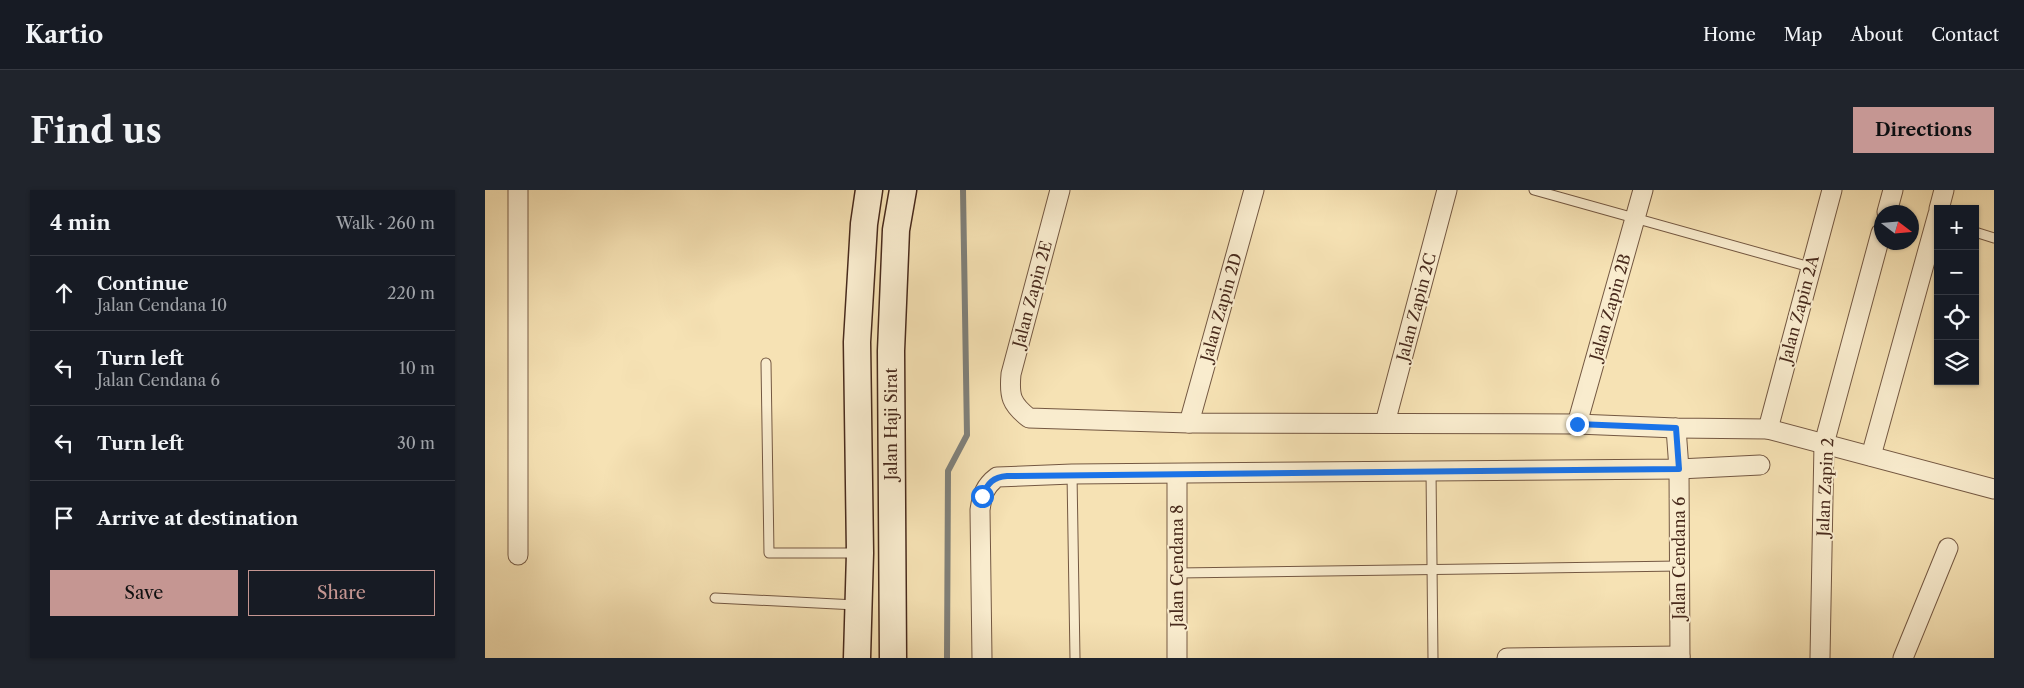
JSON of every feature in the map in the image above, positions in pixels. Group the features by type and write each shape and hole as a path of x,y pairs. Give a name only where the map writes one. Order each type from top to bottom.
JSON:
{"main road":[{"name":"Jalan Haji Sirat","path":"857,658 860,553 857,342 864,224 869,190"},
{"name":"Jalan Haji Sirat","path":"893,658 891,351 896,230 903,190"}],"street":[{"path":"518,190 518,555"},
{"name":"Jalan Zapin 2E","path":"1060,190 1011,374 1011,399 1019,410 1029,418 1189,423"},
{"name":"Jalan Zapin 2D","path":"1189,423 1254,190"},
{"name":"Jalan Zapin 2C","path":"1385,423 1447,190"},
{"name":"Jalan Zapin 2B","path":"1577,424 1643,190"},
{"name":"Jalan Zapin 2A","path":"1768,429 1831,190"},
{"path":"1889,205 1893,190"},
{"path":"1941,205 1944,190"},
{"path":"1871,456 1934,230"},
{"name":"Jalan Zapin 2","path":"1821,658 1824,444 1876,250"},
{"path":"1189,423 1577,424 1768,429 1994,490"},
{"name":"Jalan Cendana 6","path":"1676,428 1679,469 1680,657"},
{"path":"982,658 980,510 982,496 988,484 997,477 1072,474 1679,469 1760,465"},
{"name":"Jalan Cendana 8","path":"1177,474 1177,658"},
{"path":"1903,658 1948,548"},
{"path":"1507,658 1680,657"}],"lane":[{"path":"1534,190 1810,267"},
{"path":"1979,233 1994,238"},
{"path":"766,363 769,553 860,553"},
{"path":"1431,471 1433,658"},
{"path":"1072,474 1075,658"},
{"path":"1177,573 1679,566"},
{"path":"715,598 858,605"}],"waterway":[{"path":"947,658 948,471 967,435 963,190"}],"route":[{"path":"982,496 988,484 997,477 1007,476 1679,469 1676,428 1577,424"}]}
